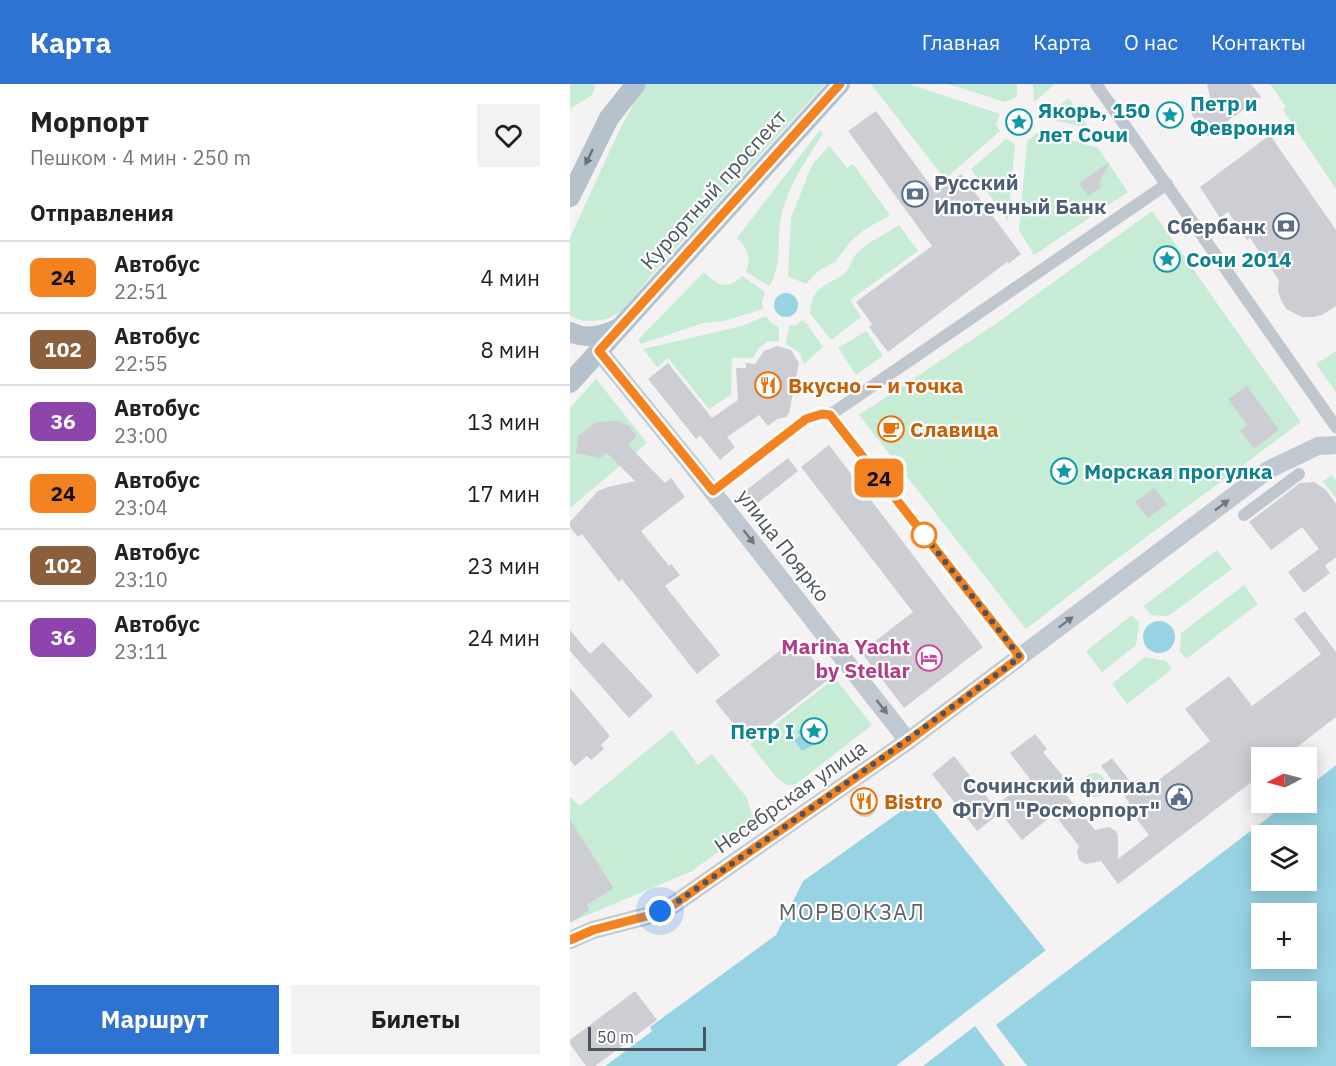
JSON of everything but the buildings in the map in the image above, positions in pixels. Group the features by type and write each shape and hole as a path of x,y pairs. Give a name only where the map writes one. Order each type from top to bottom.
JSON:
{"main road":[{"path":"570,197 609,118 619,84"},
{"path":"609,118 636,84"},
{"name":"Курортный проспект","path":"570,383 840,84"},
{"name":"Курортный проспект","path":"576,335 596,336 622,327"},
{"path":"576,335 599,351"},
{"name":"улица Поярко","path":"599,351 713,491 908,741"},
{"name":"Несебрская улица","path":"570,940 593,930 647,916 673,905 908,741 1268,470 1318,446 1336,445"},
{"path":"570,931 593,930"}],"street":[{"path":"1096,84 1336,427"},
{"path":"713,491 806,419 822,414 830,415 1167,184"},
{"path":"830,415 1020,657"},
{"path":"1244,515 1299,474"}],"green space":[{"path":"570,84 593,84 595,87 592,95 570,109"},
{"path":"647,84 825,84 656,270 621,312 606,319 583,321 570,316 570,238 618,133"},
{"path":"871,84 909,84 1000,114 996,124 1000,131 945,179"},
{"path":"948,84 1017,84 1017,97 1005,102"},
{"path":"1033,84 1055,84 1034,102"},
{"path":"1270,84 1336,84 1336,189 1283,110 1286,107"},
{"path":"1069,98 1089,128 1043,118"},
{"path":"820,130 823,134 798,174 784,207 776,270 769,286 746,272 748,253 737,238"},
{"path":"1040,131 1098,148 1128,192 1034,255 1019,230 1027,141"},
{"path":"1006,139 1015,144 1008,221 971,169"},
{"path":"829,146 847,168 853,164 890,215 864,230 851,241 835,262 818,271 806,284 788,276 791,218 812,165"},
{"path":"1152,211 1301,422 1026,629 859,415 994,325"},
{"path":"899,225 918,251 850,300 861,317 831,340 810,313 813,297 821,288 846,272 854,256 861,249"},
{"path":"704,272 722,285 732,284 742,276 765,292 762,302 763,309 724,321 703,323 641,344 638,340"},
{"path":"766,316 771,323 779,327 779,342 768,341 759,348 753,358 732,358 731,395 709,409 668,358 657,367 643,349 742,326"},
{"path":"802,320 823,347 804,364 800,353 786,344 789,326 797,325"},
{"path":"866,331 883,356 856,375 838,348"},
{"path":"1336,351 1336,392 1316,364"},
{"path":"596,379 647,443 570,508 570,408"},
{"path":"1332,475 1336,481 1336,498 1323,481"},
{"path":"1217,550 1232,569 1168,616 1151,615 1144,606"},
{"path":"1244,585 1258,604 1186,659 1180,651 1181,633"},
{"path":"1132,615 1139,623 1136,645 1102,672 1086,651"},
{"path":"1145,657 1166,661 1172,669 1127,704 1112,684"},
{"path":"835,678 872,725 796,784 787,785 777,778 750,744"},
{"path":"672,730 698,765 712,754 747,798 753,818 748,830 692,871 571,922 590,910 587,905 614,887 574,827 570,829 570,797 580,806"},
{"path":"1094,773 1102,777 1106,785 1102,793 1094,797 1086,793 1082,785 1086,777"}],"water":[{"path":"786,293 791,294 797,300 797,310 791,316 786,317 781,316 775,310 774,305 775,300 781,294"},
{"path":"1159,621 1171,625 1175,637 1171,649 1159,653 1147,649 1143,637 1147,625"},
{"path":"809,723 822,740 802,751 794,740 800,736 797,731"},
{"path":"1336,765 1336,1066 605,1066 652,1031 649,1027 775,935 803,881 922,796 1064,973 1251,830 1251,891 1317,891 1317,825 1258,825 1274,813 1317,813 1317,780"}],"pier":[{"path":"921,793 924,794 1064,969 1251,826 1251,830 996,1025 1027,1066 1005,1066 975,1026 923,1066 896,1066 1046,950 922,796 803,881 776,935 650,1027 652,1031 602,1066 648,1031 647,1025 773,933 801,879"},
{"path":"1268,813 1274,813 1258,825 1252,825"}],"bus line":[{"name":"24","path":"570,940 593,930 647,916 673,905 908,741 1020,657 830,415 822,414 806,419 713,491 599,351 840,84"}],"place":[{"name":"Петр и Феврония","path":"1170,115"},
{"name":"Якорь, 150 лет Сочи","path":"1019,122"},
{"name":"Русский Ипотечный Банк","path":"915,194"},
{"name":"Сбербанк","path":"1286,226"},
{"name":"Сочи 2014","path":"1167,259"},
{"name":"Вкусно — и точка","path":"768,385"},
{"name":"Славица","path":"891,429"},
{"name":"Морская прогулка","path":"1064,471"},
{"name":"Marina Yacht by Stellar","path":"929,658"},
{"name":"Петр I","path":"814,731"},
{"name":"Сочинский филиал ФГУП \"Росморпорт\"","path":"1179,797"},
{"name":"Bistro","path":"864,801"}],"district":[{"name":"МОРВОКЗАЛ","path":"852,911"}],"route":[{"path":"660,911 673,905 908,741 1020,657 924,535"}]}
